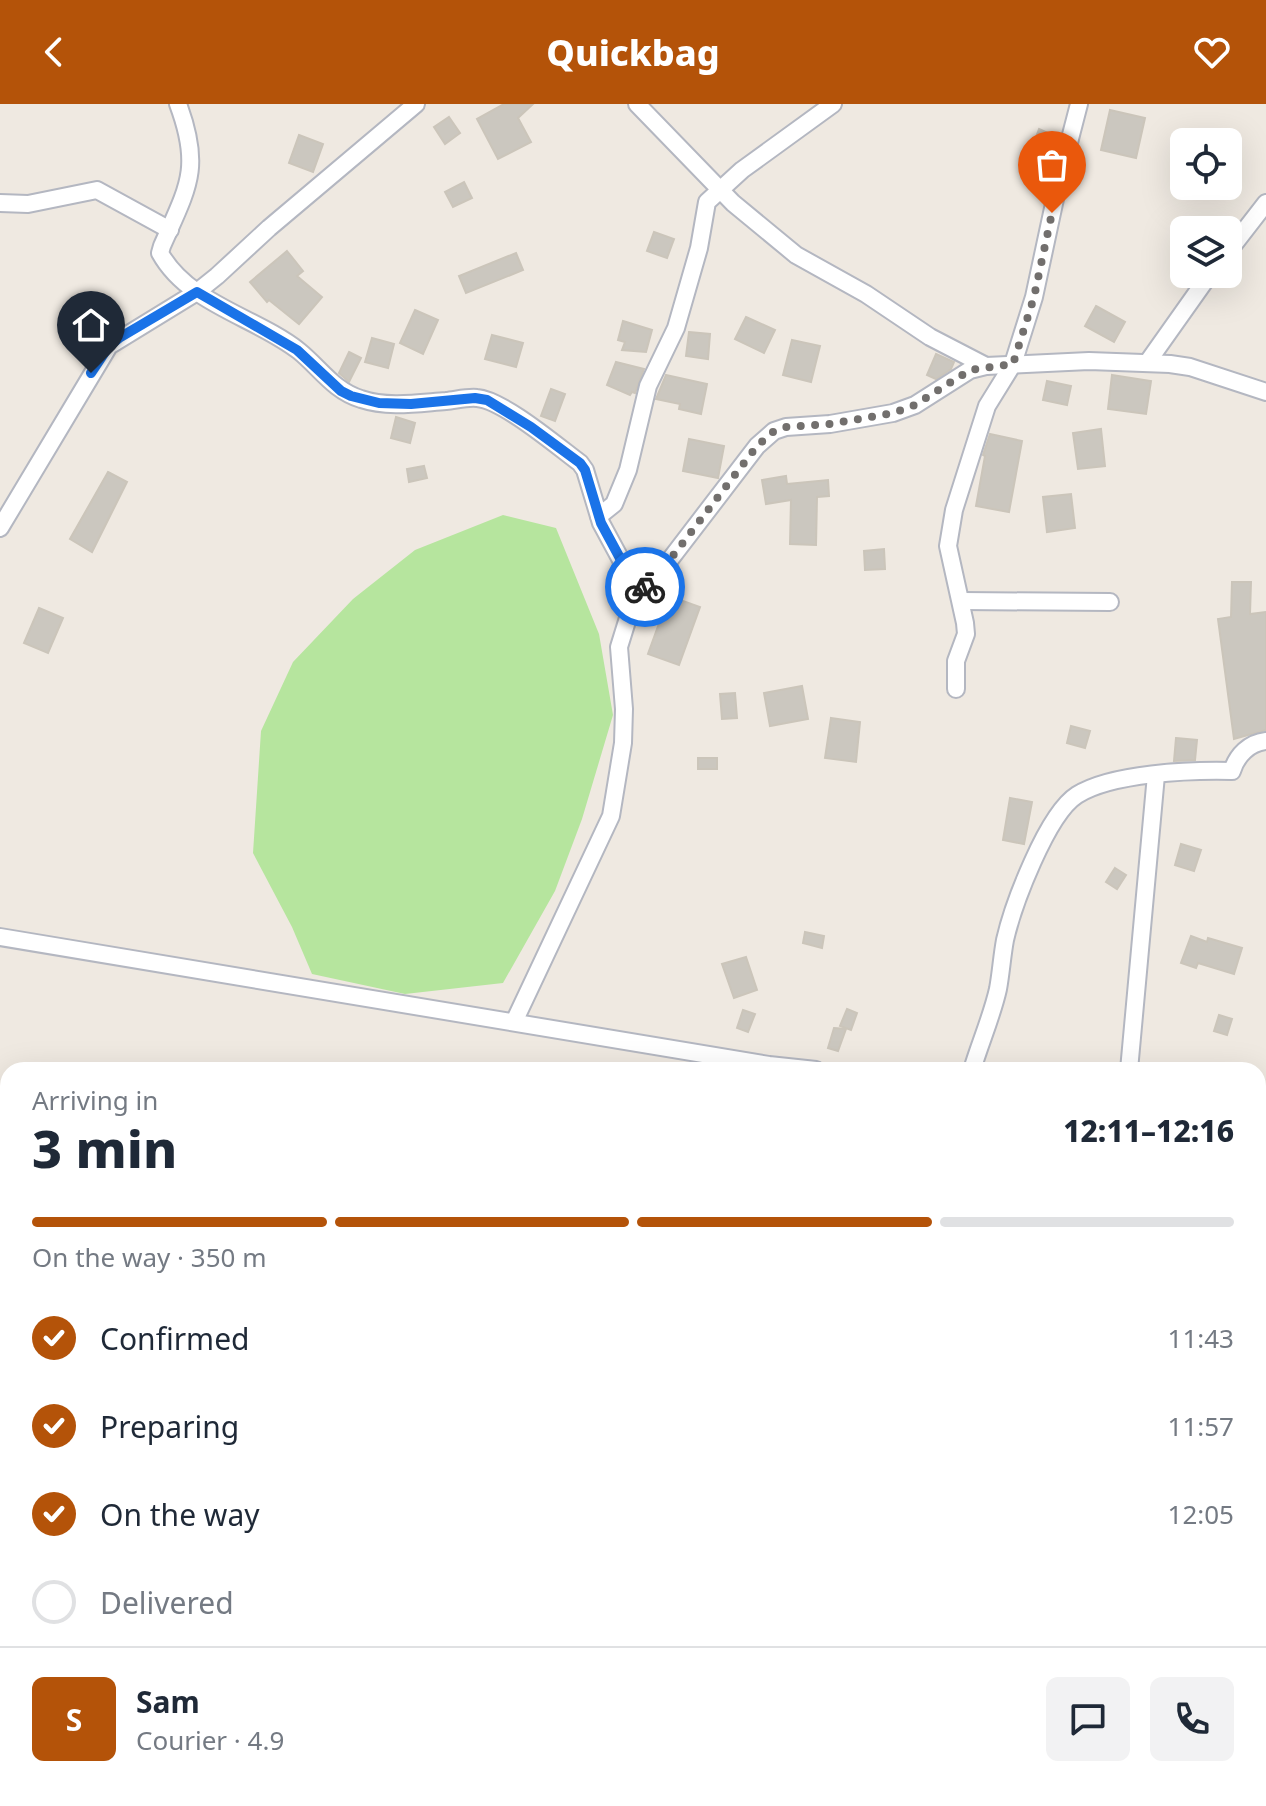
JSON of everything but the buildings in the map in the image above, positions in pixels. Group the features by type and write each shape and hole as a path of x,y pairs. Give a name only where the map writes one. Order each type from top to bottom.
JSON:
{"street":[{"path":"178,104 186,127 192,167 188,187 160,253 197,292 297,350 341,391 379,403 411,404 475,398 496,404 580,463 599,516 621,560 632,605"},
{"path":"0,528 109,346 197,292 416,104"},
{"path":"637,104 719,189 796,255 866,294 930,337 986,366"},
{"path":"599,516 614,504 628,470 648,386 676,328 699,248 707,202 719,189 833,104"},
{"path":"956,689 956,661 966,634 962,601 948,546 954,510 987,406 1013,364 1034,297 1079,104"},
{"path":"0,203 28,204 97,190 170,230"},
{"path":"1242,234 1266,203"},
{"path":"1147,363 1200,288"},
{"path":"514,1022 611,816 623,743 624,709 619,647 632,605 757,446 774,431 893,413 915,405 970,370 986,366 1089,361 1147,363 1190,367 1266,392"},
{"path":"962,601 1110,602"},
{"path":"975,1062 997,991 1006,938 1032,864 1061,809 1093,787 1115,780 1232,771 1241,753 1266,741"},
{"path":"1130,1062 1156,775"},
{"path":"0,937 751,1062"}],"green space":[{"path":"503,515 556,528 599,634 613,715 582,819 555,891 503,983 405,994 312,974 292,927 253,853 261,731 293,662 353,599 415,550"}],"way so far":[{"path":"645,587 659,574 757,446 774,431 893,413 915,405 970,370 1013,364 1034,297 1052,213"}],"route":[{"path":"91,373 109,346 119,338 197,292 297,350 341,391 351,396 379,403 411,404 475,398 487,400 580,463 585,470 601,523 621,560 632,605 645,587"}]}
